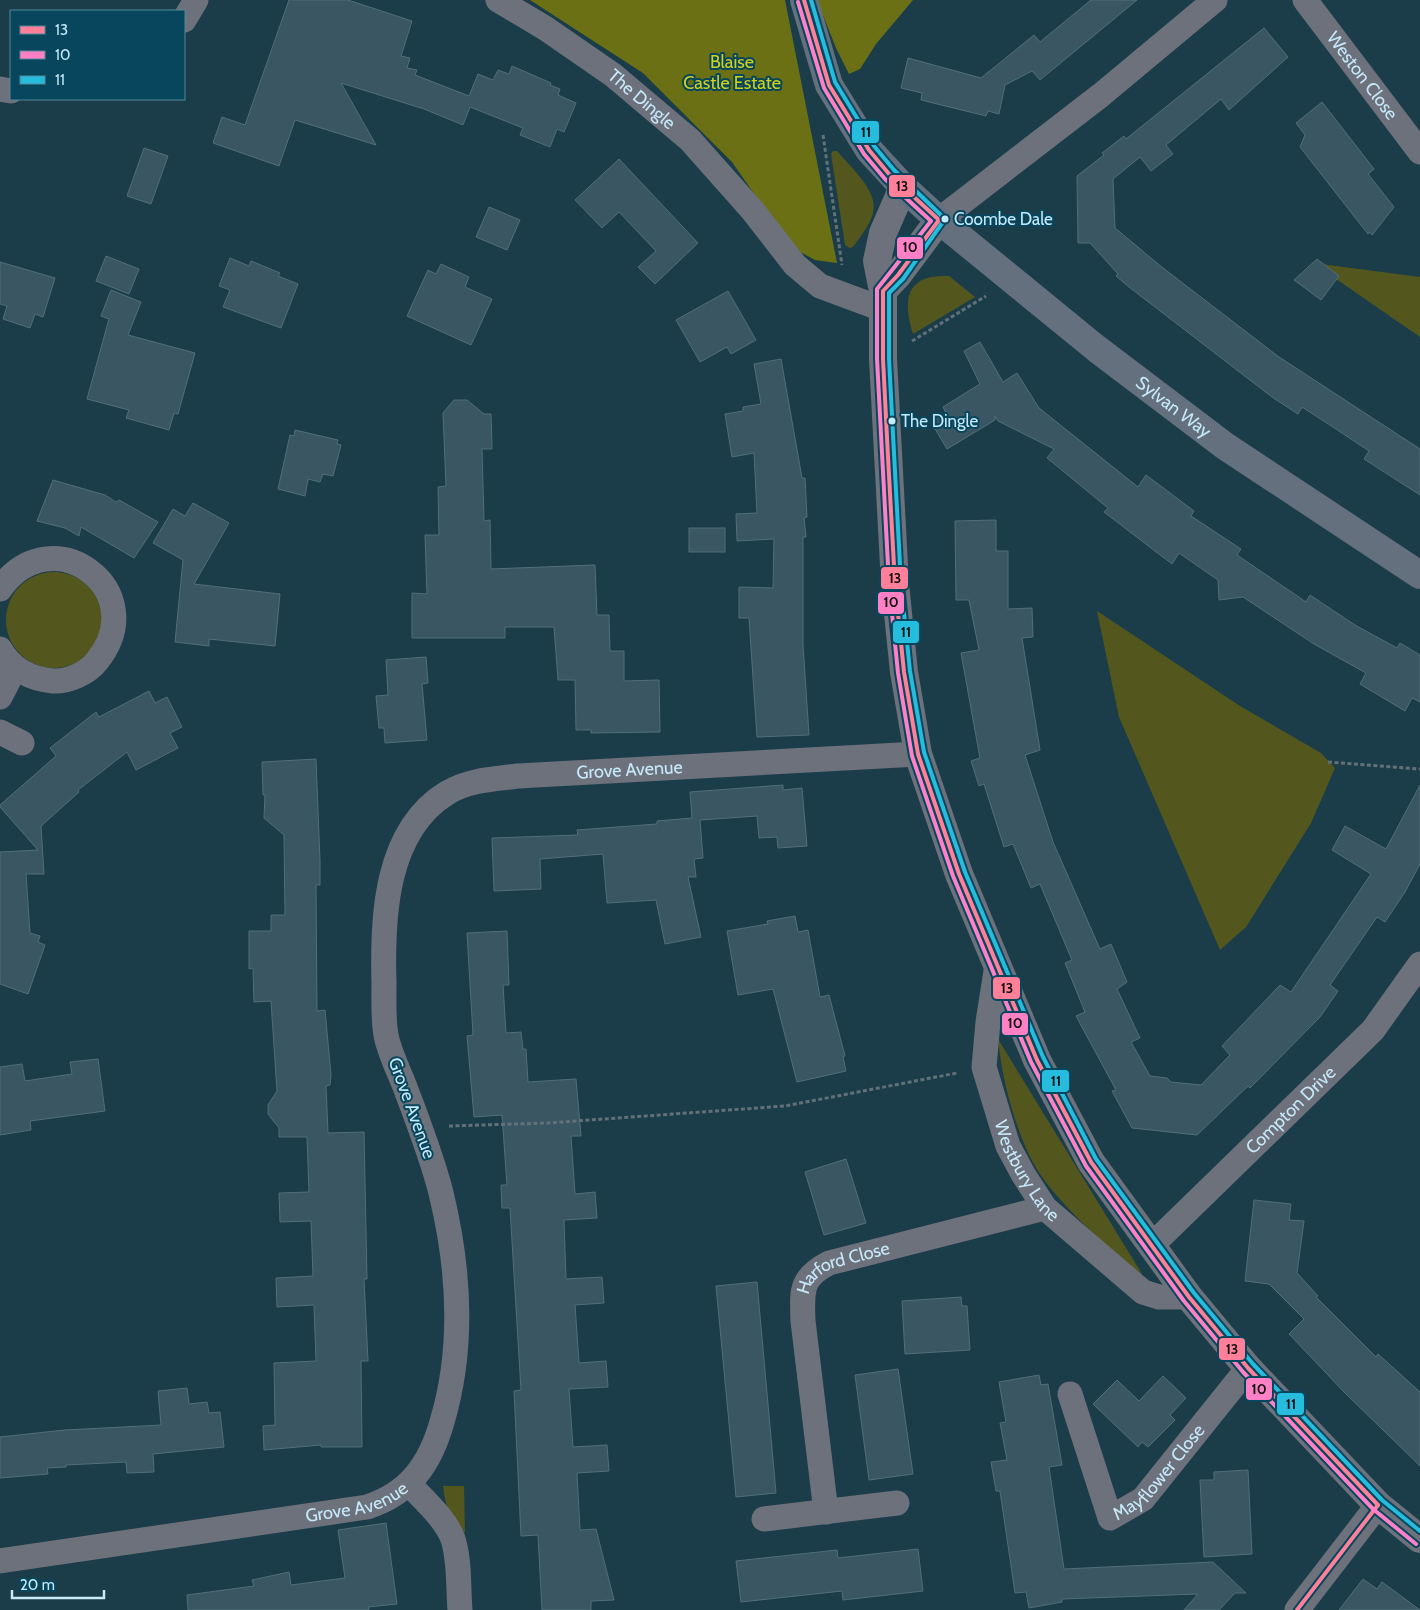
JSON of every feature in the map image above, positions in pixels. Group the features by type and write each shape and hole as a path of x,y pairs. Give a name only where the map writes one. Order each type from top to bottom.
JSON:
{"main road":[{"name":"Sylvan Way","path":"804,0 829,85 869,150 903,187 939,220 1096,349 1224,446 1420,575"}],"street":[{"path":"185,18 196,0"},
{"name":"The Dingle","path":"498,0 545,28 613,75 690,140 753,211 795,265 820,286 847,297 882,300"},
{"path":"882,300 939,220 1102,95 1216,0"},
{"name":"Weston Close","path":"1305,0 1420,152"},
{"path":"903,187 881,239 877,261 882,300 883,359 896,584 904,672 918,754 959,874 1037,1060 1091,1162 1189,1297 1248,1368 1378,1505 1420,1539"},
{"path":"0,589 14,572 32,562 53,558 74,562 93,572 106,588 114,608 114,629 107,649 94,666 76,677 55,681 34,678 15,668 0,649"},
{"path":"0,698 15,668"},
{"path":"0,732 22,743"},
{"name":"Grove Avenue","path":"0,1561 367,1507 388,1500 409,1484 436,1442 450,1396 458,1332 453,1261 441,1193 420,1127 386,1036 383,945 385,914 396,861 406,840 431,806 448,792 468,783 518,776 802,762 918,754"},
{"name":"Compton Drive","path":"1151,1246 1373,1030 1420,964"},
{"name":"Westbury Lane","path":"997,965 988,1022 984,1067 1008,1146 1022,1174 1045,1208 1143,1292 1160,1297 1189,1297"},
{"name":"Harford Close","path":"826,1512 803,1321 802,1292 811,1276 829,1263 1045,1208"},
{"name":"Mayflower Close","path":"1070,1394 1110,1518 1143,1499 1248,1368"},
{"path":"409,1484 438,1515 452,1538 456,1554 460,1610"},
{"path":"764,1519 896,1503"},
{"path":"1297,1610 1378,1505"}],"path":[{"path":"823,133 847,297"},
{"path":"883,359 1012,280"},
{"path":"1328,762 1420,769"},
{"path":"420,1127 548,1123 785,1106 984,1067"}],"green space":[{"name":"Blaise Castle Estate","path":"530,0 785,0 837,263 815,260 791,247 732,162 643,73"},
{"path":"817,0 913,0 876,44 860,69 849,74 836,48"},
{"path":"833,151 837,151 862,180 872,196 874,205 872,217 867,226 853,247 850,248 845,245 831,154"},
{"path":"1313,263 1420,277 1420,337"},
{"path":"935,276 949,276 975,297 913,334 908,310 908,300 911,291 916,284 924,279"},
{"path":"54,572 72,576 88,586 98,602 102,620 98,638 88,654 72,664 54,668 36,664 20,654 10,638 6,620 10,602 20,586 36,576"},
{"path":"1097,611 1240,706 1321,753 1335,768 1311,823 1246,927 1220,950 1119,717"},
{"path":"998,1039 1142,1274 1130,1267 1089,1229 1038,1172 1013,1114 1002,1069"},
{"path":"443,1486 464,1486 465,1533 449,1511"}],"building":[{"path":"289,0 348,0 412,21 401,56 410,58 407,68 417,70 415,75 469,96 478,74 493,80 498,70 509,74 512,66 551,83 550,85 560,89 558,95 576,103 564,132 557,129 550,147 520,135 523,128 470,107 463,125 424,109 341,83 376,145 295,120 279,166 213,143 222,117 245,125"},
{"path":"1091,0 1137,0 1040,80 1032,71 1005,85 999,114 988,111 986,116 921,100 922,93 901,88 908,58 981,78 1034,35 1040,42"},
{"path":"1264,28 1288,57 1229,110 1221,99 1166,145 1173,154 1151,171 1140,157 1113,179 1115,228 1163,268 1279,357 1420,449 1420,495 1364,459 1369,451 1336,429 1302,407 1298,414 1272,397 1116,276 1118,274 1090,243 1078,243 1077,176 1104,155 1102,153 1124,136 1126,139"},
{"path":"1322,102 1374,169 1368,174 1394,207 1372,235 1370,232 1368,234 1300,147 1305,135 1296,123"},
{"path":"144,148 168,156 151,204 127,196"},
{"path":"619,159 698,243 655,284 638,267 656,251 619,212 602,228 575,200"},
{"path":"489,207 520,220 507,250 476,237"},
{"path":"106,256 139,269 129,294 96,281"},
{"path":"230,258 249,266 251,261 280,273 278,276 298,284 281,328 223,307 230,290 219,286"},
{"path":"1317,259 1339,276 1321,300 1294,280"},
{"path":"0,262 55,278 43,317 35,314 30,328 3,319 7,306 0,304"},
{"path":"441,264 469,277 465,287 492,299 471,345 407,316 428,270 436,274"},
{"path":"111,290 141,302 128,335 195,353 178,414 174,413 169,430 126,418 129,410 87,399 109,319 101,316"},
{"path":"728,291 756,340 731,354 727,347 700,362 676,320"},
{"path":"980,342 1003,382 1017,373 1039,408 1138,487 1146,475 1194,511 1191,516 1241,549 1237,555 1306,602 1310,595 1355,625 1397,648 1400,643 1420,655 1420,702 1412,698 1405,711 1360,684 1366,673 1314,644 1243,597 1219,600 1218,580 1179,553 1172,564 1104,512 1108,508 1047,458 1054,449 998,421 995,416 995,420 947,449 931,422 946,413 943,407 980,384 964,351"},
{"path":"781,359 802,478 805,478 807,517 804,518 806,537 803,537 803,645 809,735 757,737 749,618 739,618 739,587 773,588 774,539 737,541 736,514 757,513 754,453 732,457 725,414 743,411 743,407 761,404 754,364"},
{"path":"454,400 467,400 484,414 491,414 492,449 482,449 484,521 490,520 491,569 595,565 597,615 609,615 610,651 624,651 624,681 659,680 660,732 591,733 591,730 576,730 575,680 558,680 554,627 505,627 505,638 412,638 412,593 427,594 425,535 439,535 438,487 446,486 443,413"},
{"path":"295,430 338,440 337,444 341,445 333,476 323,474 320,482 308,479 305,496 278,489 290,435 294,436"},
{"path":"53,480 105,495 116,502 119,500 158,522 134,558 81,527 79,536 65,528 37,521"},
{"path":"193,503 229,523 194,584 280,594 275,646 209,639 209,646 175,642 183,560 153,543 173,509 185,516"},
{"path":"996,520 996,551 1008,551 1008,609 1032,608 1033,637 1022,638 1040,750 1025,755 1053,842 1100,949 1111,944 1127,982 1117,989 1140,1038 1131,1042 1150,1076 1167,1078 1171,1082 1201,1085 1230,1055 1222,1046 1280,985 1291,992 1371,874 1332,850 1345,826 1386,849 1420,785 1420,864 1405,892 1385,922 1377,917 1330,985 1338,991 1320,1017 1250,1088 1248,1086 1197,1135 1132,1128 1112,1091 1116,1090 1076,1016 1085,1012 1065,963 1072,960 1040,884 1031,888 1013,844 1004,847 984,784 979,786 971,761 980,758 961,653 979,650 969,600 956,600 955,521"},
{"path":"689,528 725,528 725,552 689,552"},
{"path":"426,657 428,683 422,684 427,740 385,743 384,728 379,728 376,696 388,695 386,660"},
{"path":"149,691 155,703 167,697 182,727 170,733 178,748 136,770 127,752 78,790 79,792 41,826 44,874 26,874 30,933 40,936 38,942 45,945 28,994 0,984 0,852 38,850 0,805 56,756 50,748 96,712 99,717"},
{"path":"316,759 320,861 320,885 316,885 317,1011 325,1010 331,1075 330,1085 326,1086 328,1133 364,1132 367,1279 364,1279 368,1361 361,1361 362,1447 321,1447 321,1445 264,1450 263,1426 275,1425 274,1363 316,1361 314,1305 277,1307 276,1278 313,1276 311,1221 280,1222 279,1193 309,1192 307,1137 279,1137 279,1128 268,1114 268,1105 277,1091 271,1001 254,1002 253,968 249,969 249,931 271,931 271,915 285,915 284,835 264,818 265,795 263,795 262,762"},
{"path":"783,785 783,790 802,788 807,846 778,848 777,837 759,838 757,816 700,820 703,858 694,859 696,877 688,877 701,937 665,944 656,900 607,903 603,854 540,859 541,889 494,891 492,838 578,835 577,830 657,824 657,821 692,818 690,792"},
{"path":"795,916 798,932 808,930 820,997 829,995 845,1056 843,1057 846,1071 797,1082 773,989 738,995 727,931 768,924 767,921"},
{"path":"507,931 509,985 503,985 506,1033 521,1032 523,1049 526,1049 528,1082 576,1079 581,1136 571,1136 575,1194 595,1192 597,1218 564,1220 566,1279 602,1277 604,1303 575,1305 579,1363 606,1361 608,1387 569,1389 573,1447 607,1445 609,1471 577,1473 580,1530 596,1529 614,1600 591,1601 591,1610 542,1610 538,1535 521,1536 514,1391 521,1390 510,1208 502,1208 501,1185 507,1185 502,1115 474,1117 467,1036 473,1035 467,933"},
{"path":"98,1059 105,1111 30,1121 31,1130 0,1135 0,1067 22,1064 25,1081 72,1074 70,1062"},
{"path":"846,1159 866,1223 824,1235 805,1172"},
{"path":"1254,1200 1291,1204 1289,1220 1304,1221 1297,1273 1318,1296 1316,1297 1376,1357 1378,1354 1420,1392 1420,1466 1345,1393 1289,1334 1304,1319 1269,1284 1245,1281"},
{"path":"757,1282 776,1493 736,1497 716,1286"},
{"path":"961,1297 962,1306 967,1306 970,1350 905,1354 902,1301"},
{"path":"898,1369 913,1474 869,1480 855,1375"},
{"path":"1039,1375 1041,1385 1048,1384 1062,1465 1049,1467 1064,1569 1213,1562 1246,1593 1235,1593 1219,1610 1184,1610 1198,1594 1062,1599 1062,1602 1029,1608 1026,1592 1015,1593 1000,1491 996,1491 991,1462 1007,1460 1000,1423 1006,1422 999,1382"},
{"path":"1163,1376 1186,1398 1170,1415 1175,1420 1148,1447 1142,1442 1138,1447 1093,1404 1117,1380 1139,1401"},
{"path":"187,1388 189,1404 207,1402 209,1413 220,1412 224,1447 153,1454 154,1472 127,1473 126,1462 66,1465 66,1467 47,1468 48,1474 0,1478 0,1437 65,1430 161,1425 158,1391"},
{"path":"1248,1470 1252,1554 1204,1557 1200,1480 1214,1480 1214,1472"},
{"path":"386,1523 397,1604 368,1607 369,1610 188,1610 187,1595 254,1586 252,1580 289,1572 291,1585 345,1578 338,1530"},
{"path":"918,1549 923,1591 843,1600 842,1591 741,1602 736,1561 837,1550 838,1558"},
{"path":"1363,1579 1377,1589 1382,1582 1420,1610 1339,1610"}],"transit line":[{"name":"13","path":"804,0 829,85 869,150 889,174 939,220 898,275 883,291 883,359 895,584 904,672 918,754 959,874 1037,1060 1091,1162 1189,1297 1248,1368 1378,1505"},
{"name":"11","path":"811,0 835,82 874,146 894,170 945,219 903,279 889,293 889,359 901,584 910,671 924,752 965,872 1043,1057 1096,1159 1194,1293 1253,1364 1382,1500 1420,1531"},
{"name":"10","path":"798,2 824,88 864,154 885,179 931,221 877,289 877,359 889,584 898,673 912,756 953,876 1031,1062 1086,1166 1184,1301 1243,1372 1373,1509 1416,1544"},
{"name":"13","path":"1297,1610 1378,1505"}],"place":[{"name":"Coombe Dale","path":"945,219"},
{"name":"The Dingle","path":"892,421"}]}
